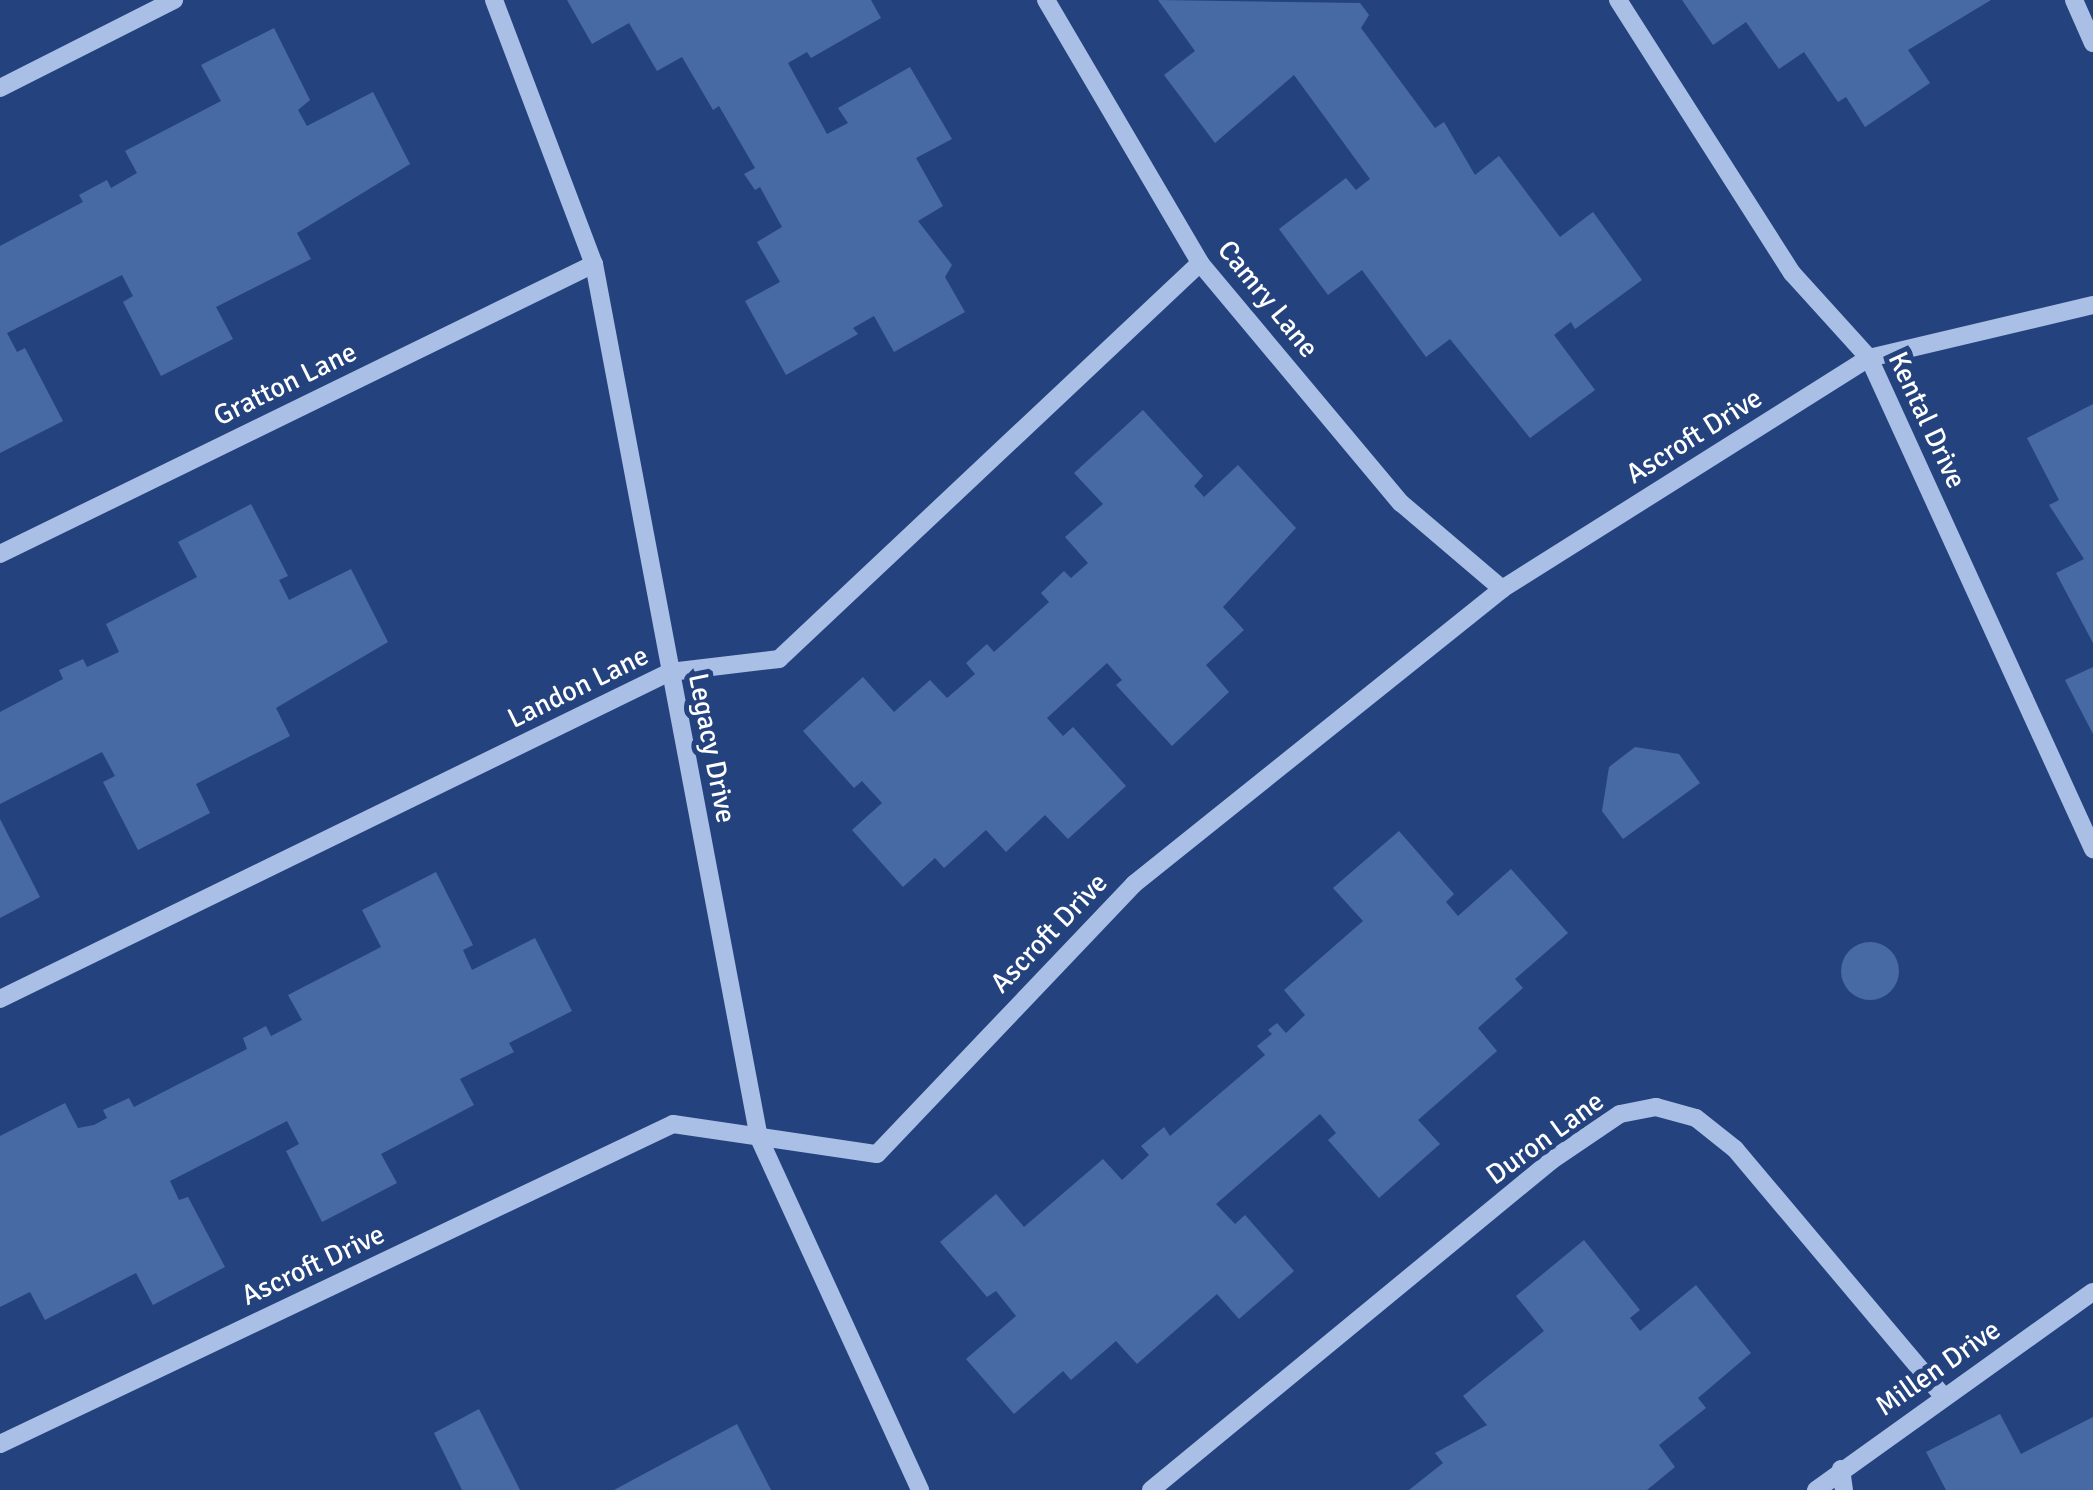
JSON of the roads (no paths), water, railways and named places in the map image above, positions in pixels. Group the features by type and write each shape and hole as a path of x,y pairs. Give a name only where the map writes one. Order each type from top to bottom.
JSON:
{"street":[{"path":"0,88 174,0"},
{"name":"Legacy Drive","path":"494,0 594,264 759,1138 920,1490"},
{"name":"Camry Lane","path":"1046,0 1200,264 1402,503 1502,589"},
{"name":"Kental Drive","path":"1618,0 1792,273 1869,358 2093,849"},
{"path":"2074,0 2093,43"},
{"name":"Gratton Lane","path":"0,554 594,264"},
{"name":"Landon Lane","path":"0,999 670,672 779,660 1200,264"},
{"name":"Ascroft Drive","path":"0,1444 673,1124 877,1154 1134,884 1502,589 1869,358 2093,305"},
{"name":"Duron Lane","path":"1151,1490 1552,1160 1620,1114 1656,1107 1696,1118 1735,1149 1944,1398"},
{"name":"Millen Drive","path":"1816,1490 2093,1292"},
{"path":"1841,1469 1844,1490"}]}
